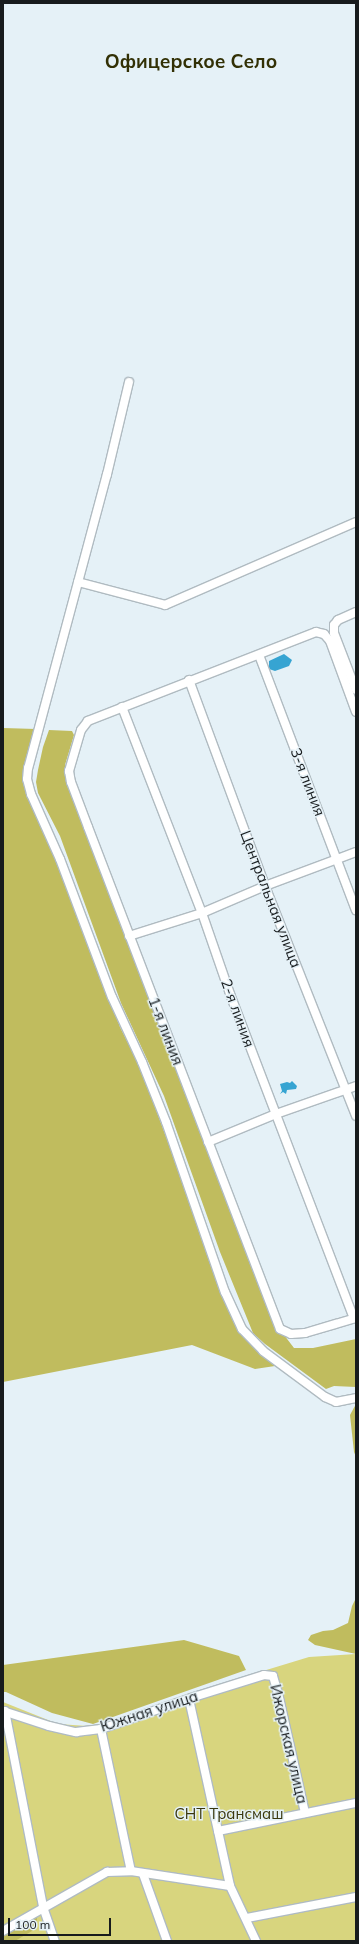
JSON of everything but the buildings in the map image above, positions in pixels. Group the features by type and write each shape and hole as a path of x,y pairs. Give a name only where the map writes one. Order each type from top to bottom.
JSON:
{"street":[{"path":"129,382 78,582 28,768 28,779 32,794 60,859 112,997 142,1062 166,1122 225,1292 242,1329 263,1350 325,1397 336,1402 356,1398"},
{"path":"78,582 165,605 356,522"},
{"path":"356,612 338,620 334,625 334,633 356,690"},
{"path":"122,707 316,632 324,634 330,641 356,712"},
{"name":"3-я линия","path":"259,655 356,910"},
{"name":"Центральная улица","path":"189,680 265,886 356,1116"},
{"name":"1-я линия","path":"122,707 88,721 81,730 69,771 71,782 129,936 280,1329 291,1334 305,1333 355,1318"},
{"name":"2-я линия","path":"122,707 202,913 230,994 355,1318"},
{"path":"129,936 202,913 265,886 356,852"},
{"path":"208,1142 276,1114 356,1086"},
{"name":"Южная улица","path":"4,1711 49,1726 76,1732 101,1729 189,1699 264,1676 272,1676"},
{"name":"Ижорская улица","path":"272,1676 278,1693 305,1813"},
{"path":"189,1699 230,1886 247,1918 256,1941"},
{"path":"4,1711 44,1907 55,1941"},
{"path":"101,1729 131,1872"},
{"path":"218,1831 356,1802"},
{"path":"3,1931 107,1872 131,1872 230,1886"},
{"path":"143,1874 167,1941"},
{"path":"247,1918 356,1897"}],"green space":[{"name":"СНТ Трансмаш","path":"356,1654 356,1941 3,1941 3,1702 58,1724 87,1726 103,1724 190,1693 309,1657"}],"shaded area":[{"path":"3,728 36,729 25,772 49,841 120,1027 140,1067 239,1332 275,1366 255,1369 192,1345 3,1382"},
{"path":"49,730 72,731 74,735 65,765 66,781 281,1331 294,1348 313,1348 356,1339 356,1387 334,1386 326,1389 265,1344 253,1333 220,1252 164,1096 121,1003 60,836 38,793 36,782 38,770 43,747"},
{"path":"356,1404 356,1457 354,1452 350,1415"},
{"path":"356,1598 356,1654 315,1645 308,1640 311,1635 323,1631 333,1630 348,1623 352,1606"},
{"path":"184,1640 239,1656 246,1670 93,1724 52,1713 3,1692 3,1665"},
{"path":"37,1915 37,1928 15,1941 3,1941 3,1937"}],"water":[{"path":"284,654 292,660 289,666 275,671 269,669 269,661"},
{"path":"292,1081 297,1086 296,1089 287,1090 286,1094 283,1092 280,1094 282,1091 280,1084 287,1082 290,1083"}],"district":[{"name":"Офицерское Село","path":"191,62"}]}
